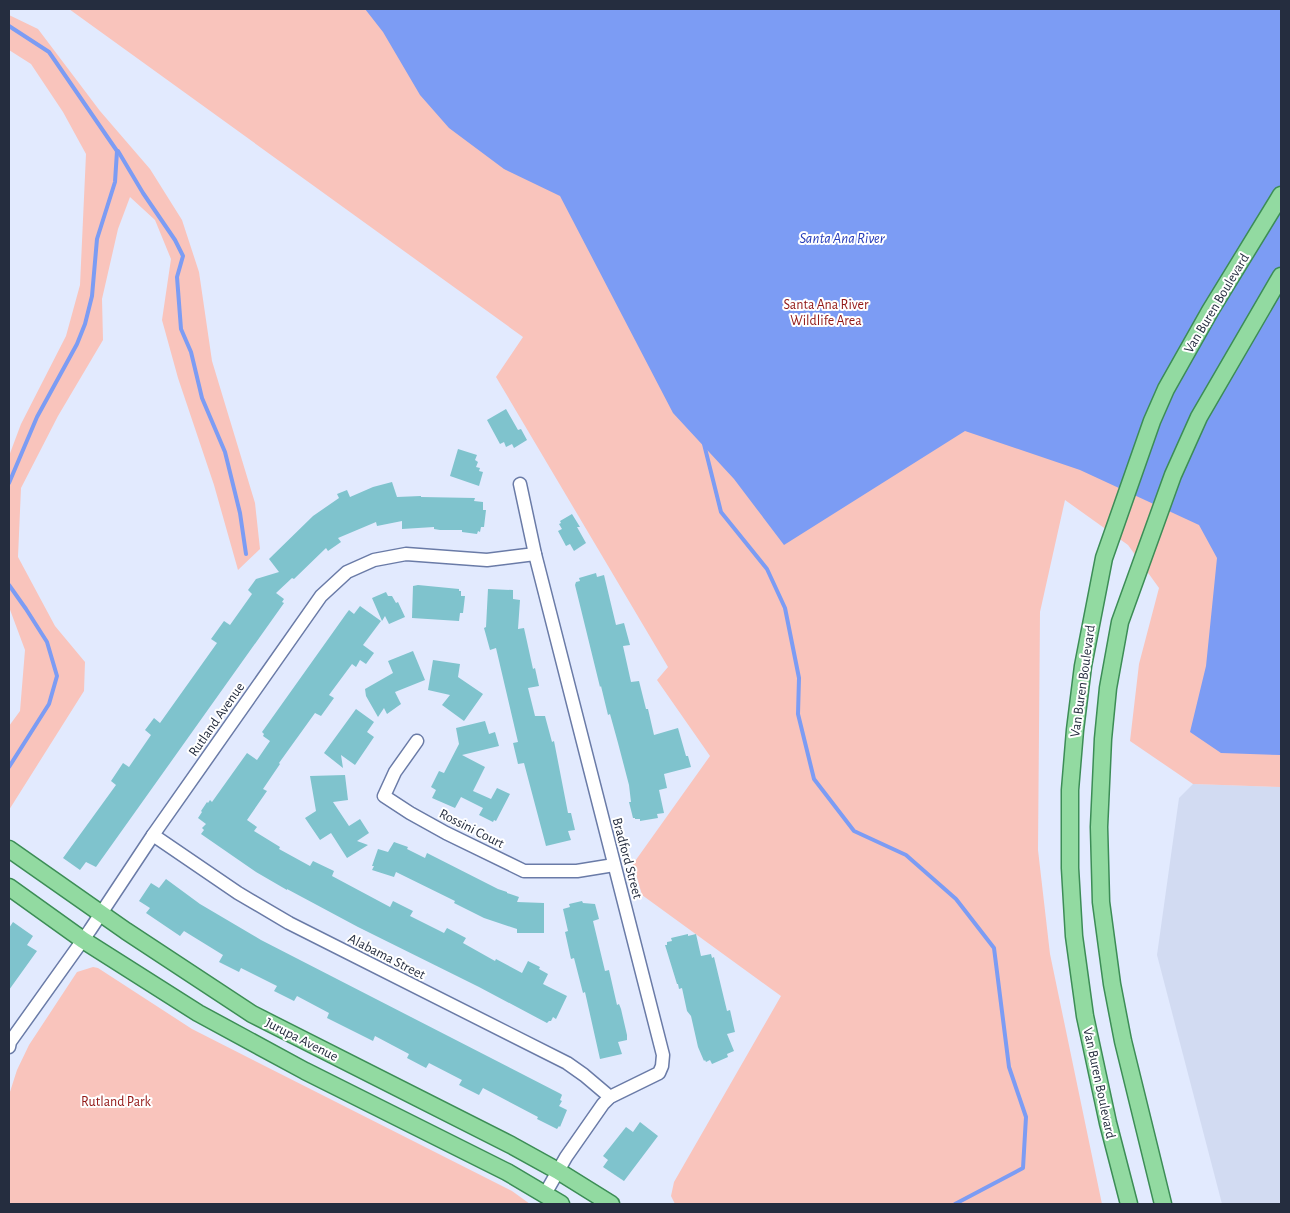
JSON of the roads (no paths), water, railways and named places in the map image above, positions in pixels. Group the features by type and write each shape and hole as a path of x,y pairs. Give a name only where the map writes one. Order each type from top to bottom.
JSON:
{"main road":[{"name":"Van Buren Boulevard","path":"1129,1204 1108,1123 1085,1016 1074,936 1070,868 1070,790 1083,666 1104,558 1152,421 1166,389 1210,311 1281,195"},
{"name":"Van Buren Boulevard","path":"1164,1204 1122,1032 1112,984 1101,902 1099,827 1103,739 1108,688 1120,622 1173,475 1199,417 1281,276"},
{"name":"Jurupa Avenue","path":"9,849 126,932 252,1014 511,1145 611,1204"},
{"name":"Jurupa Avenue","path":"9,887 86,935 207,1017 306,1071 466,1151 561,1204"}],"street":[{"name":"Bradford Street","path":"520,484 535,554 664,1055 659,1073 610,1097 603,1104 558,1171 546,1194"},
{"name":"Rutland Avenue","path":"9,1047 10,1042 86,935 153,835 321,596 347,572 374,560 406,554 486,560 535,554"},
{"name":"Rossini Court","path":"417,741 395,772 384,796 410,813 446,833 524,871 577,871 614,865"},
{"name":"Alabama Street","path":"153,835 238,893 289,923 567,1063 584,1074 610,1097"}],"water":[{"name":"Santa Ana River","path":"365,9 1281,9 1281,755 1221,753 1190,732 1206,666 1217,558 1199,525 1080,470 965,431 784,545 734,479 673,413 560,196 504,169 449,128 420,95 383,32"}],"waterway":[{"path":"9,26 49,52 117,151 115,182 97,239 92,296 85,324 77,344 37,417 9,483"},
{"path":"118,151 143,193 175,240 183,256 177,277 181,329 191,352 202,398 225,452 240,513 246,554"},
{"path":"704,444 721,512 767,569 785,608 799,678 798,714 814,779 854,831 906,855 956,899 994,948 1009,1067 1026,1117 1023,1168 955,1204"},
{"path":"9,585 47,642 57,676 49,704 9,767"}],"park label":[{"name":"Santa Ana River Wildlife Area","path":"826,312"},
{"name":"Rutland Park","path":"116,1101"}]}
